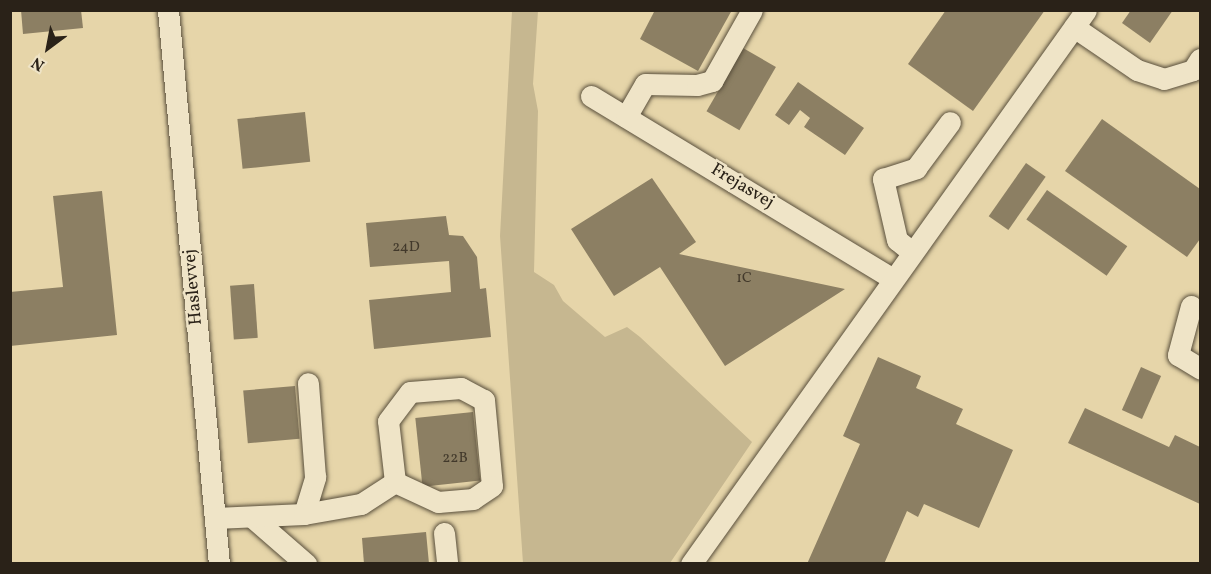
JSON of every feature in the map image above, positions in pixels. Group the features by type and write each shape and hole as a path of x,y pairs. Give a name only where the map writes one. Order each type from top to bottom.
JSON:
{"street":[{"name":"Haslevvej","path":"168,10 219,564"},
{"path":"626,117 645,84 697,85 712,81 752,10"},
{"path":"691,564 1080,19 1137,70 1164,79 1193,70 1200,59"},
{"name":"Frejasvej","path":"591,96 893,279"},
{"path":"912,252 897,240 883,179 916,168 950,122"},
{"path":"1191,306 1178,355 1200,368"},
{"path":"304,514 315,477 308,383"},
{"path":"461,388 484,400 492,486 473,499 438,502 395,482 388,421 410,392 461,388"},
{"path":"215,518 304,514 362,504 395,482"},
{"path":"252,517 306,564"},
{"path":"444,533 447,564"}],"shaded area":[{"path":"512,11 538,11 533,84 538,111 534,272 554,285 563,301 605,337 627,327 640,337 752,442 670,563 523,563 500,236"}],"building":[{"path":"21,10 81,10 83,28 23,34"},
{"path":"655,10 732,10 698,71 640,39"},
{"path":"946,10 1045,10 973,111 908,64"},
{"path":"1131,10 1173,10 1150,43 1122,23"},
{"path":"743,48 776,67 739,130 706,111"},
{"path":"798,82 864,128 845,155 804,127 810,118 800,110 789,125 775,115"},
{"path":"305,112 310,162 243,169 237,119"},
{"path":"1102,119 1200,189 1200,239 1187,257 1065,171"},
{"path":"1026,163 1046,177 1008,230 989,216"},
{"path":"652,178 696,242 679,254 845,289 725,366 660,267 614,296 571,229"},
{"path":"1047,190 1127,246 1107,276 1026,219"},
{"path":"102,191 117,335 10,346 10,292 63,287 53,196"},
{"path":"446,216 449,235 463,236 477,257 480,289 486,288 491,337 374,349 369,300 451,292 449,261 370,267 366,223"},
{"path":"254,284 258,338 234,340 230,286"},
{"path":"878,357 921,376 916,388 963,409 956,424 1013,450 979,528 924,504 918,517 907,511 884,564 807,564 860,444 843,436"},
{"path":"1141,367 1161,376 1142,419 1122,410"},
{"path":"295,386 300,439 248,443 243,391"},
{"path":"1085,408 1169,447 1175,435 1200,447 1200,504 1068,443"},
{"path":"473,412 480,481 423,487 415,418"},
{"path":"426,532 429,564 364,564 362,538"}]}
